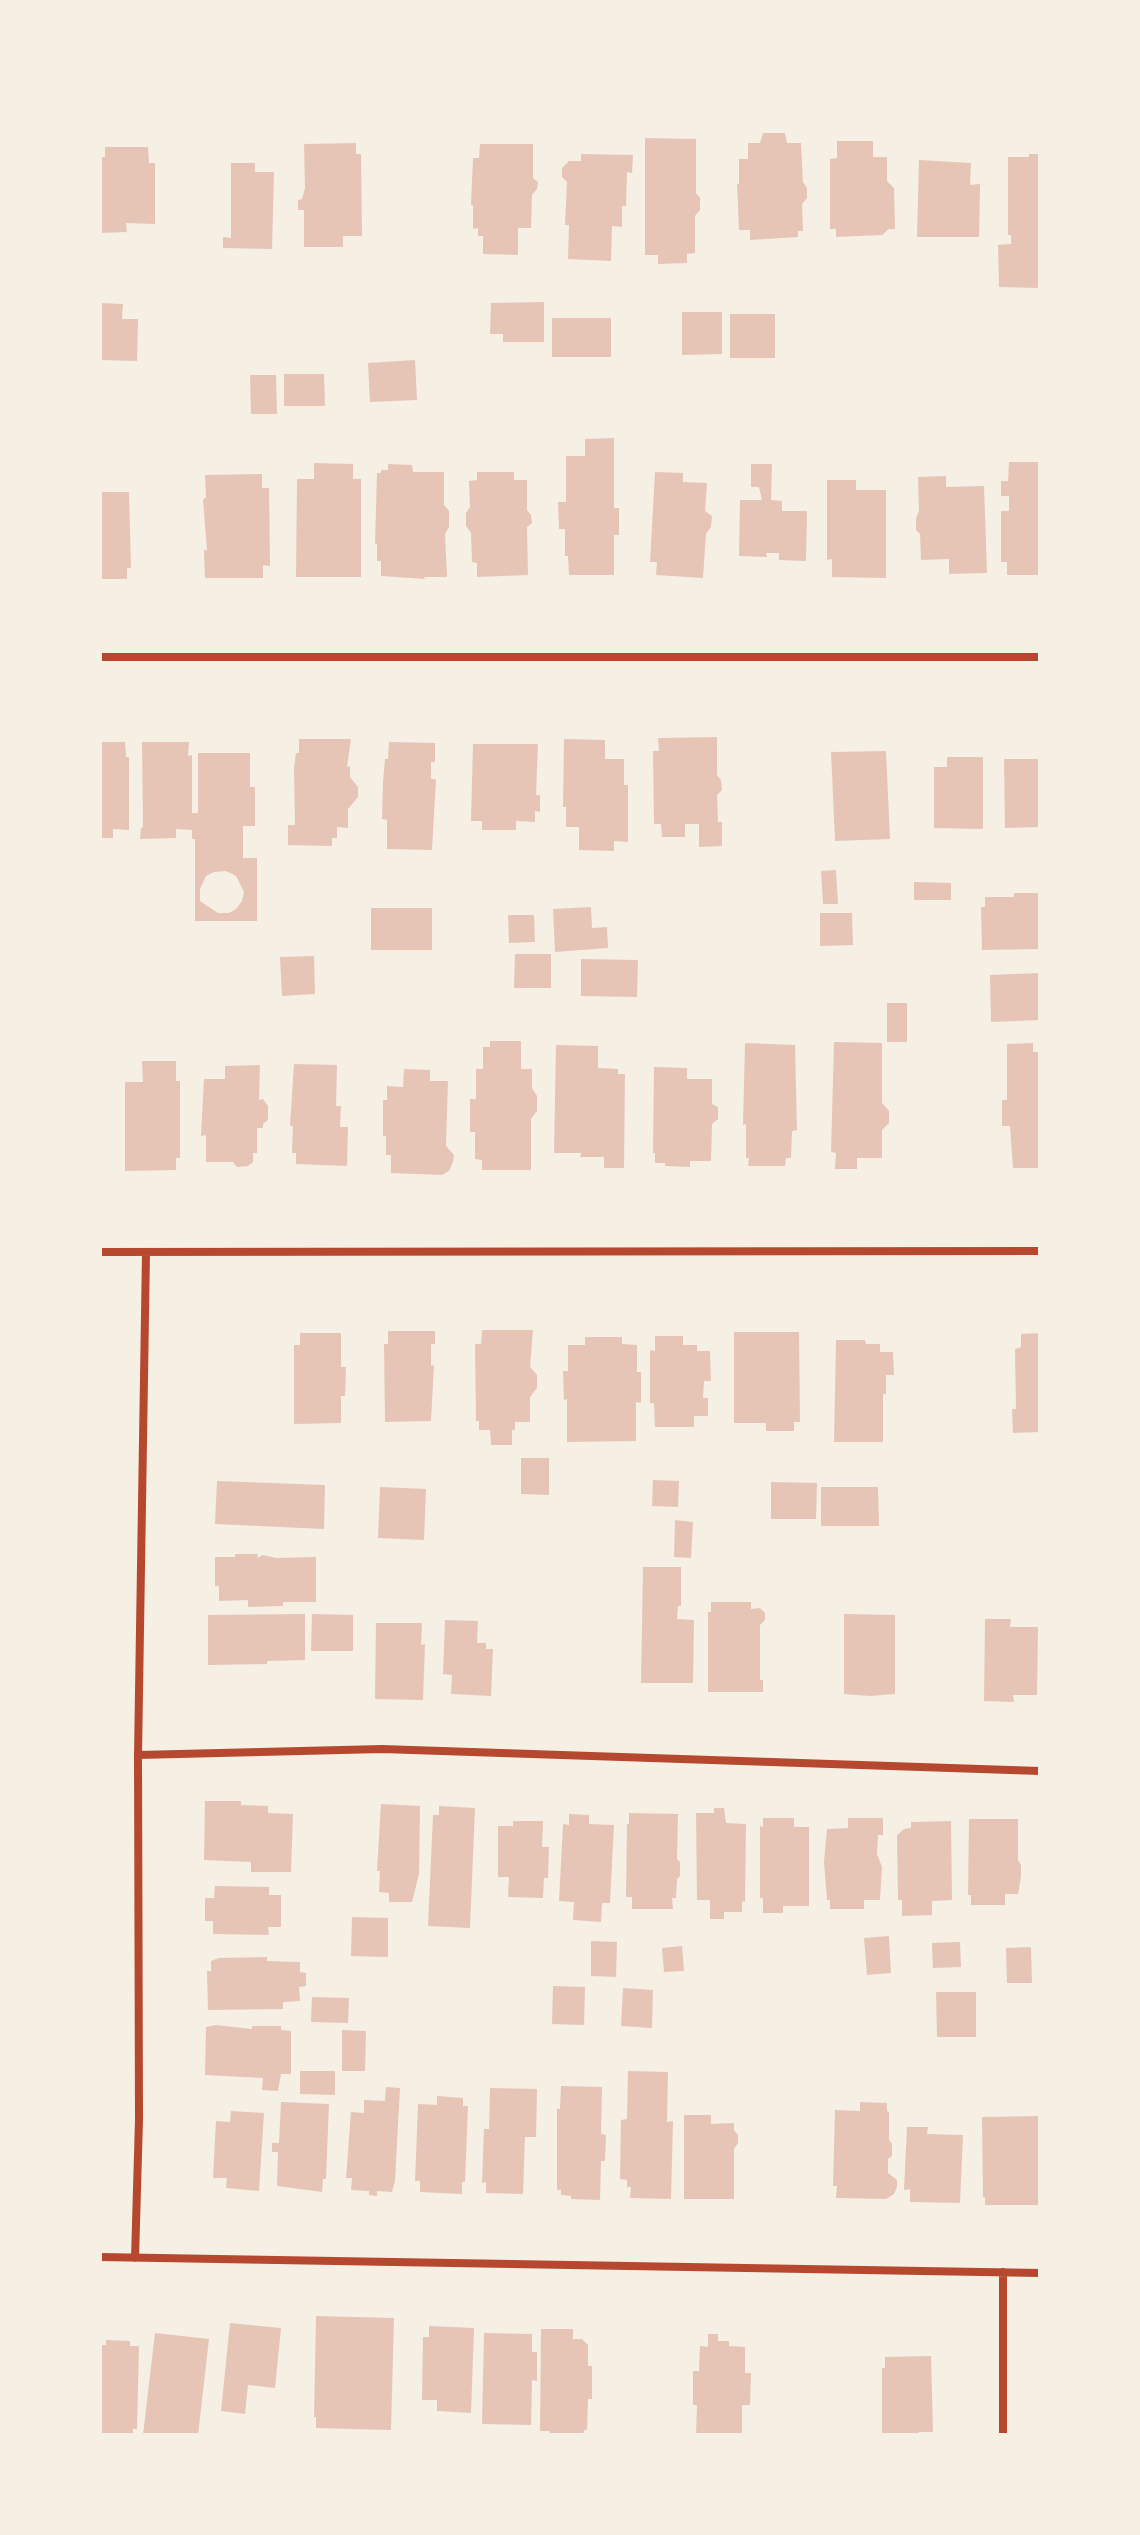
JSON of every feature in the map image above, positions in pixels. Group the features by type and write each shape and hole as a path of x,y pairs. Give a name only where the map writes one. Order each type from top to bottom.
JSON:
{"street":[{"path":"100,657 1040,657"},
{"path":"100,1252 1040,1251"},
{"path":"135,2258 139,2120 138,1755 146,1252"},
{"path":"138,1755 382,1749 1040,1771"},
{"path":"100,2257 1040,2273"},
{"path":"1003,2272 1003,2435"}],"building":[{"path":"763,133 785,133 787,143 801,143 807,198 802,204 803,231 798,231 798,237 750,240 750,230 739,230 739,159 748,159 748,143 760,143"},
{"path":"645,138 696,139 696,193 700,198 700,210 695,216 695,253 687,254 687,263 658,264 658,255 645,255"},
{"path":"837,141 873,141 873,157 887,157 887,181 894,188 895,229 889,229 882,235 836,237 836,229 830,229 830,159 837,158"},
{"path":"356,143 356,154 361,154 362,236 343,236 343,247 304,247 304,210 298,210 298,200 302,199 305,188 304,144"},
{"path":"480,144 533,144 533,178 538,182 532,195 531,228 518,228 518,255 483,254 483,236 478,236 478,228 473,229 473,158 479,158"},
{"path":"105,147 148,147 149,163 155,163 155,224 126,223 127,232 100,233 100,157 105,157"},
{"path":"581,154 633,155 632,173 627,172 622,227 612,226 611,261 568,259 569,225 565,225 567,182 562,177 562,168 569,161 581,161"},
{"path":"1029,154 1040,154 1040,288 999,287 998,245 1011,244 1011,235 1008,235 1008,157 1029,157"},
{"path":"919,160 971,163 970,185 980,184 979,237 917,237"},
{"path":"231,163 255,163 255,172 274,172 272,249 223,248 223,237 231,238"},
{"path":"544,302 544,342 503,342 503,334 490,334 491,303"},
{"path":"100,303 123,304 122,319 138,319 137,361 100,360"},
{"path":"682,312 722,312 722,354 682,355"},
{"path":"730,314 775,314 775,358 730,358"},
{"path":"552,318 611,318 611,357 552,357"},
{"path":"415,360 417,400 370,402 368,363"},
{"path":"284,374 324,374 325,406 284,406"},
{"path":"250,375 276,375 277,414 251,414"},
{"path":"614,438 614,508 619,508 619,535 614,535 614,575 569,575 565,529 559,529 558,502 566,502 566,456 585,456 585,439"},
{"path":"1009,462 1040,462 1040,575 1007,575 1007,562 1001,562 1001,511 1009,511 1009,496 1001,496 1001,481 1008,481"},
{"path":"314,463 353,464 353,479 361,479 361,577 296,577 297,479 314,479"},
{"path":"388,464 412,465 413,472 444,472 444,505 449,511 449,527 445,534 447,577 381,576 381,561 377,561 375,544 377,473 388,470"},
{"path":"751,464 772,464 771,500 782,501 782,511 807,511 806,561 779,560 779,553 766,553 767,557 739,556 740,500 762,500 759,487 751,487"},
{"path":"477,472 514,472 514,480 527,480 527,510 532,523 527,527 528,575 477,577 466,513 470,507 469,481 477,480"},
{"path":"655,472 683,473 683,482 707,483 705,511 712,516 711,527 706,534 703,578 656,575 657,562 650,562"},
{"path":"262,474 262,488 269,488 270,566 263,565 263,578 205,578 205,475"},
{"path":"946,476 946,487 984,486 987,573 949,574 949,559 921,560 920,534 916,530 918,477"},
{"path":"827,480 856,480 856,490 886,490 886,578 832,577 832,559 827,560"},
{"path":"100,492 129,492 131,568 127,568 127,579 100,579"},
{"path":"717,737 717,775 722,790 717,795 718,822 722,822 722,846 699,847 699,824 685,824 685,837 662,837 661,824 654,824 653,751 659,751 658,738"},
{"path":"299,739 351,739 347,767 350,766 350,777 358,787 358,797 348,809 348,828 337,827 337,838 332,838 332,846 288,845 288,825 295,825 294,768"},
{"path":"564,739 605,740 605,759 624,759 624,785 628,785 628,842 614,841 614,851 579,850 579,827 566,827 566,807 563,807"},
{"path":"100,742 125,742 126,757 129,757 129,830 113,829 113,838 100,838"},
{"path":"142,742 189,742 188,756 192,755 192,813 198,813 198,753 250,753 250,787 255,787 255,826 243,826 243,858 257,858 257,921 195,921 195,839 192,839 192,830 176,829 176,838 140,839 143,827","holes":["226,871 236,876 244,892 236,909 218,913 200,901 200,889 206,876"]},
{"path":"389,742 435,743 435,762 431,762 431,779 436,779 432,850 387,849 387,820 382,819 385,759 388,759"},
{"path":"473,744 538,744 536,795 540,795 540,812 535,811 535,822 516,821 516,830 482,830 482,821 471,821"},
{"path":"886,751 890,839 835,841 831,752"},
{"path":"947,757 983,757 983,829 934,828 934,767 947,767"},
{"path":"1004,759 1040,759 1040,827 1005,828"},
{"path":"836,870 838,904 823,904 821,871"},
{"path":"914,882 951,883 951,900 914,900"},
{"path":"1014,893 1040,893 1040,949 982,950 981,907 985,907 985,897 1014,897"},
{"path":"591,907 592,928 607,927 608,948 555,952 553,909"},
{"path":"371,908 432,908 432,950 371,950"},
{"path":"820,913 852,913 853,945 820,946"},
{"path":"508,915 534,915 535,942 509,943"},
{"path":"515,954 551,954 551,988 514,988"},
{"path":"314,956 315,994 282,996 280,957"},
{"path":"581,959 638,960 637,997 581,996"},
{"path":"1040,973 1040,1020 991,1022 990,975"},
{"path":"887,1003 907,1003 907,1042 887,1042"},
{"path":"490,1041 521,1041 521,1069 532,1069 537,1111 531,1119 531,1170 482,1170 482,1160 475,1159 475,1132 470,1132 470,1099 476,1099 476,1069 483,1069 483,1047 490,1047"},
{"path":"834,1042 882,1043 882,1103 889,1111 889,1123 882,1130 882,1158 857,1158 857,1169 835,1169 836,1153 831,1152"},
{"path":"745,1043 795,1045 797,1130 792,1131 791,1158 786,1158 785,1166 748,1166 746,1124 743,1125"},
{"path":"1033,1043 1033,1052 1040,1052 1040,1168 1013,1168 1010,1126 1002,1126 1002,1100 1007,1100 1007,1044"},
{"path":"556,1045 598,1046 598,1068 618,1069 618,1074 625,1074 624,1168 604,1168 604,1157 554,1153"},
{"path":"142,1061 176,1061 176,1081 180,1081 180,1158 176,1158 176,1170 125,1171 125,1082 143,1082"},
{"path":"294,1064 337,1065 336,1106 341,1106 340,1127 348,1127 347,1166 296,1164 296,1153 292,1153 293,1126 290,1126"},
{"path":"260,1065 259,1100 263,1099 268,1106 268,1120 263,1128 257,1128 257,1153 253,1153 253,1162 237,1167 233,1162 206,1162 206,1135 201,1136 204,1079 225,1079 225,1066"},
{"path":"654,1067 687,1068 687,1079 712,1079 712,1104 718,1107 718,1119 712,1124 711,1161 690,1161 690,1167 655,1163"},
{"path":"404,1069 430,1070 430,1081 448,1081 446,1146 454,1155 449,1171 442,1175 391,1173 391,1155 386,1155 386,1136 383,1136 383,1100 387,1100 387,1086 403,1087"},
{"path":"482,1330 533,1330 530,1367 537,1375 537,1388 530,1397 530,1422 515,1422 512,1445 491,1445 490,1430 479,1430 479,1421 476,1421 475,1344 481,1344"},
{"path":"388,1331 435,1331 435,1344 431,1344 431,1366 434,1365 431,1421 385,1422 384,1344 388,1344"},
{"path":"734,1332 799,1332 800,1422 794,1422 794,1431 766,1431 766,1423 734,1423"},
{"path":"300,1333 341,1333 341,1367 346,1367 345,1396 341,1396 341,1423 294,1424 294,1345 300,1345"},
{"path":"1040,1333 1040,1432 1013,1433 1012,1409 1016,1409 1015,1349 1021,1347 1021,1334"},
{"path":"655,1336 683,1336 683,1345 697,1345 697,1351 710,1351 711,1381 704,1381 703,1398 708,1398 708,1416 694,1416 694,1427 655,1427 654,1403 650,1403 650,1350 655,1351"},
{"path":"585,1337 622,1337 622,1344 637,1345 641,1403 636,1402 636,1441 567,1442 567,1399 564,1400 563,1371 568,1371 568,1345 585,1345"},
{"path":"836,1340 865,1340 866,1344 880,1344 880,1352 893,1352 894,1375 886,1375 886,1394 883,1394 883,1442 834,1442"},
{"path":"521,1458 549,1458 549,1495 521,1494"},
{"path":"653,1480 679,1481 678,1507 652,1506"},
{"path":"217,1481 325,1485 324,1529 215,1524"},
{"path":"771,1482 817,1483 816,1519 771,1519"},
{"path":"380,1487 426,1489 424,1540 378,1538"},
{"path":"821,1487 878,1487 879,1526 821,1526"},
{"path":"675,1520 693,1522 691,1558 674,1557"},
{"path":"235,1554 258,1554 257,1558 263,1555 276,1558 316,1557 316,1602 283,1602 283,1606 248,1607 248,1600 219,1601 219,1586 215,1586 215,1557 235,1557"},
{"path":"643,1567 681,1567 681,1606 678,1606 677,1619 694,1620 693,1683 641,1683"},
{"path":"711,1602 751,1602 751,1609 760,1608 765,1613 765,1620 760,1625 760,1680 763,1680 763,1692 708,1692 708,1612 711,1612"},
{"path":"305,1614 305,1660 208,1665 208,1615"},
{"path":"312,1614 353,1615 353,1651 311,1651"},
{"path":"844,1614 895,1615 895,1694 844,1694"},
{"path":"985,1619 1011,1619 1010,1627 1038,1627 1037,1695 1013,1695 1014,1702 984,1701"},
{"path":"445,1620 478,1621 477,1643 486,1643 486,1649 493,1649 491,1696 451,1694 452,1675 443,1674"},
{"path":"376,1623 422,1623 421,1645 425,1644 423,1700 375,1699"},
{"path":"205,1801 241,1801 241,1805 268,1806 268,1813 293,1814 291,1872 251,1872 251,1862 204,1860"},
{"path":"381,1804 420,1806 419,1874 412,1902 389,1902 389,1893 379,1892 380,1871 377,1871"},
{"path":"439,1806 475,1808 470,1928 428,1926 433,1815 439,1815"},
{"path":"714,1808 724,1808 726,1823 746,1824 745,1902 742,1901 742,1912 724,1912 724,1919 710,1919 710,1900 697,1900 696,1813 714,1813"},
{"path":"629,1813 678,1814 677,1859 680,1862 680,1876 677,1879 676,1898 672,1898 673,1909 632,1909 632,1897 626,1897"},
{"path":"569,1814 589,1815 589,1824 614,1825 610,1903 602,1903 601,1922 573,1920 574,1902 559,1901 563,1824 569,1825"},
{"path":"763,1818 794,1818 794,1827 809,1827 809,1906 783,1906 783,1913 763,1913 763,1898 760,1898 760,1826 763,1827"},
{"path":"848,1818 883,1818 883,1835 878,1835 877,1854 882,1867 880,1900 864,1900 864,1909 830,1909 824,1862 827,1829 848,1828"},
{"path":"969,1819 1018,1819 1021,1877 1018,1894 1005,1894 1005,1905 971,1905 971,1895 968,1895"},
{"path":"513,1821 543,1821 542,1847 549,1847 548,1878 544,1878 543,1898 508,1897 509,1877 498,1877 498,1826 513,1826"},
{"path":"951,1821 952,1900 932,1901 932,1915 902,1916 902,1900 898,1900 897,1835 911,1828 911,1822"},
{"path":"215,1886 269,1887 269,1895 281,1895 281,1927 268,1927 269,1935 213,1934 213,1921 205,1921 205,1898 214,1898"},
{"path":"352,1917 388,1918 388,1957 351,1956"},
{"path":"889,1936 891,1973 867,1975 864,1938"},
{"path":"591,1941 617,1942 616,1977 591,1976"},
{"path":"960,1942 961,1967 933,1968 932,1943"},
{"path":"682,1946 684,1971 664,1972 662,1948"},
{"path":"1031,1947 1032,1983 1007,1983 1006,1948"},
{"path":"267,1957 267,1961 300,1962 300,1972 306,1973 306,1986 299,1987 300,2001 283,2002 283,2009 208,2010 207,1971 211,1971 211,1961 219,1958"},
{"path":"553,1986 585,1987 584,2025 552,2024"},
{"path":"623,1988 653,1990 652,2028 621,2026"},
{"path":"936,1992 976,1992 976,2037 937,2037"},
{"path":"312,1997 349,1998 348,2023 311,2022"},
{"path":"216,2025 252,2029 252,2026 281,2026 281,2030 291,2031 291,2074 281,2074 278,2091 262,2090 263,2078 205,2075 206,2027"},
{"path":"342,2030 366,2031 365,2071 342,2071"},
{"path":"300,2071 335,2071 335,2095 300,2094"},
{"path":"628,2071 668,2072 667,2122 673,2121 671,2199 630,2198 631,2187 627,2187 627,2180 620,2179 621,2120 627,2119"},
{"path":"561,2086 602,2087 601,2134 606,2135 605,2161 601,2161 600,2200 571,2199 571,2196 561,2195 561,2190 557,2190 557,2109 560,2109"},
{"path":"386,2087 400,2088 395,2181 392,2192 377,2191 377,2196 369,2195 369,2191 351,2190 352,2178 346,2178 351,2112 364,2113 364,2100 385,2101"},
{"path":"490,2088 537,2089 536,2137 525,2137 523,2194 486,2193 486,2182 482,2183 484,2129 489,2129"},
{"path":"437,2096 463,2098 463,2106 468,2106 462,2194 420,2192 420,2181 415,2181 418,2104 437,2105"},
{"path":"281,2102 329,2104 326,2179 323,2179 322,2192 277,2186 278,2152 272,2152 272,2143 279,2143"},
{"path":"860,2102 887,2103 889,2140 892,2144 888,2173 897,2180 897,2187 894,2194 886,2199 836,2198 837,2186 833,2186 835,2110 860,2111"},
{"path":"231,2111 264,2113 259,2191 226,2188 227,2178 213,2178 216,2121 230,2122"},
{"path":"684,2115 711,2115 711,2124 734,2123 738,2143 734,2149 734,2199 684,2199"},
{"path":"1040,2116 1040,2205 985,2205 982,2117"},
{"path":"907,2127 928,2127 927,2134 963,2135 960,2203 910,2202 910,2189 904,2190"},
{"path":"316,2316 394,2318 391,2430 316,2428"},
{"path":"230,2323 281,2328 275,2388 248,2385 245,2414 221,2411"},
{"path":"429,2326 474,2328 471,2413 437,2411 437,2400 422,2400 423,2337 429,2337"},
{"path":"541,2329 573,2329 573,2339 582,2339 588,2345 588,2366 592,2366 592,2399 588,2399 587,2430 583,2435 549,2435 550,2431 540,2431"},
{"path":"155,2333 209,2339 198,2435 143,2435"},
{"path":"484,2333 532,2334 532,2352 537,2352 537,2381 532,2380 531,2425 482,2424"},
{"path":"708,2334 718,2334 718,2341 729,2341 729,2346 745,2347 745,2373 751,2373 750,2405 742,2405 742,2435 696,2435 697,2405 693,2405 693,2371 699,2371 700,2346 708,2347"},
{"path":"106,2340 130,2341 130,2346 139,2346 137,2429 133,2429 133,2435 101,2435 100,2345 106,2345"},
{"path":"931,2356 933,2432 882,2435 882,2368 885,2368 885,2357"}]}
